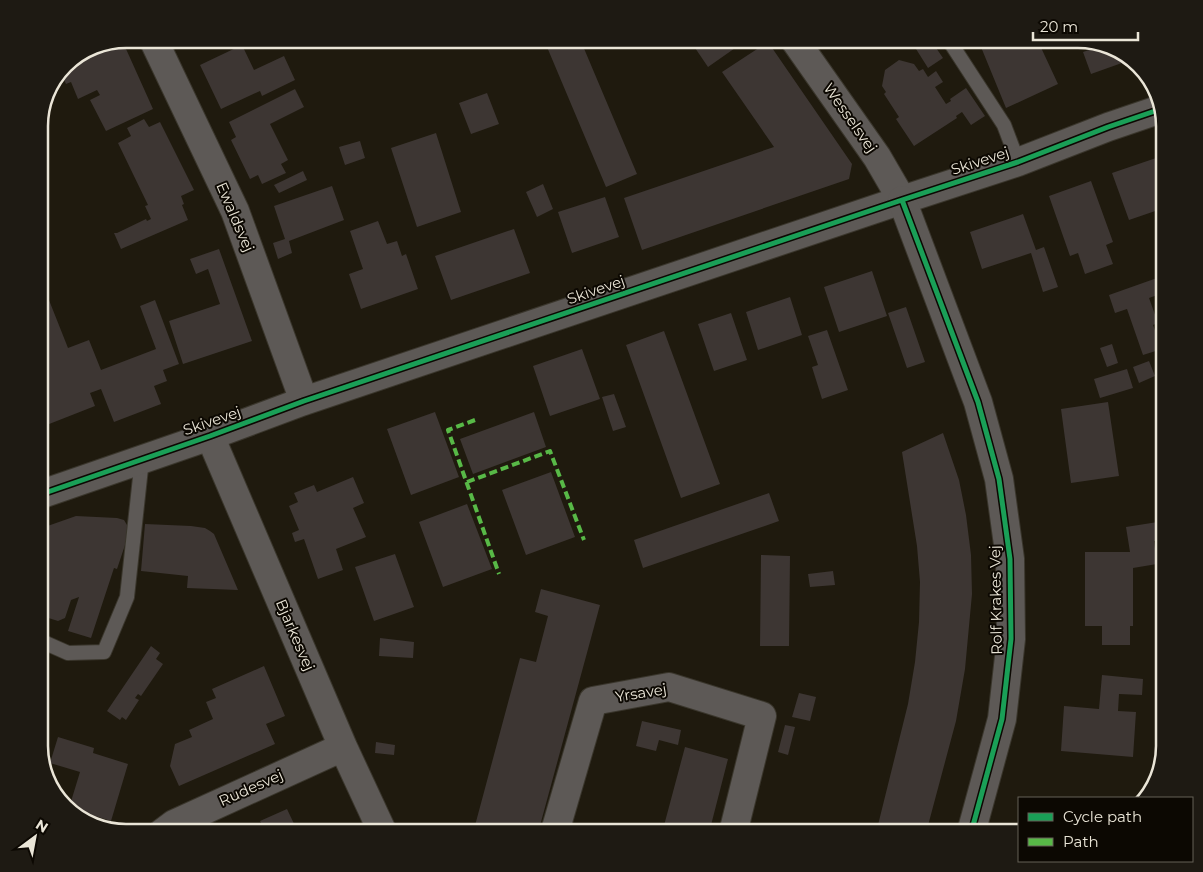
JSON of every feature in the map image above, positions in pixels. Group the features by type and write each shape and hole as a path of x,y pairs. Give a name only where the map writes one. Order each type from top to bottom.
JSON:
{"street":[{"name":"Ewaldsvej","path":"157,47 235,211 304,401"},
{"name":"Wesselsvej","path":"800,47 877,157 902,200"},
{"name":"Skivevej","path":"48,492 210,436 304,401 1018,162 1108,127 1154,112"},
{"name":"Rolf Krakes Vej","path":"902,200 978,402 999,479 1010,559 1011,639 1002,719 973,824"},
{"name":"Bjarkesvej","path":"210,436 343,747 379,824"},
{"name":"Yrsavej","path":"557,824 593,701 669,687 762,716 735,824"},
{"name":"Rudesvej","path":"174,824 343,747"}],"lane":[{"path":"953,47 1004,125 1018,162"},
{"path":"48,644 68,653 104,652 127,596 142,459"}],"building":[{"path":"125,47 153,109 106,131 90,100 100,95 97,90 78,99 71,82 66,84 64,79 70,70 82,61 95,53"},
{"path":"238,47 243,47 254,70 284,56 295,80 262,96 260,91 221,109 200,65"},
{"path":"547,47 583,47 637,174 606,187"},
{"path":"694,47 737,47 708,67"},
{"path":"760,47 771,47 852,164 849,179 642,250 624,198 774,147 722,72"},
{"path":"915,47 935,47 943,58 928,68"},
{"path":"981,47 1041,47 1058,84 1006,108"},
{"path":"1093,49 1117,58 1123,63 1091,74 1083,52"},
{"path":"899,60 914,64 919,71 923,69 928,77 936,71 943,82 935,87 946,104 966,88 985,116 971,125 962,112 956,116 957,118 914,146 896,119 899,117 884,94 886,92 882,86 885,70"},
{"path":"295,89 304,107 270,124 288,160 281,164 286,173 262,184 258,175 250,179 231,140 236,137 229,122"},
{"path":"487,93 499,124 471,134 459,103"},
{"path":"144,119 149,127 160,122 194,190 181,196 184,204 182,205 188,220 121,249 114,233 146,219 147,221 151,219 145,206 148,205 118,143 131,136 127,128"},
{"path":"436,133 461,212 417,227 391,148"},
{"path":"360,141 365,158 345,165 339,147"},
{"path":"1156,158 1156,211 1129,220 1112,173"},
{"path":"303,171 307,180 279,193 274,185"},
{"path":"1091,181 1113,242 1106,245 1113,264 1085,274 1078,253 1070,256 1049,196"},
{"path":"543,184 553,209 537,217 526,192"},
{"path":"332,186 344,220 289,241 292,253 278,259 273,243 285,239 274,206"},
{"path":"605,197 619,237 572,253 558,212"},
{"path":"1023,214 1036,250 1044,247 1058,287 1043,292 1031,253 982,269 970,232"},
{"path":"378,221 387,244 397,241 402,256 406,254 418,289 361,309 349,274 363,269 350,231"},
{"path":"514,229 530,273 451,300 435,256"},
{"path":"219,249 252,341 183,364 169,321 220,304 208,269 196,274 190,259"},
{"path":"872,271 887,316 839,332 824,287"},
{"path":"1156,278 1156,296 1149,298 1156,317 1156,324 1153,325 1156,333 1156,351 1143,355 1127,309 1115,313 1109,295"},
{"path":"790,297 802,335 758,350 746,312"},
{"path":"48,298 68,348 89,340 101,370 156,349 140,306 155,300 179,364 163,370 167,381 154,386 161,404 114,422 101,389 90,393 95,406 48,424"},
{"path":"906,307 925,362 907,368 888,313"},
{"path":"731,313 747,360 714,371 698,324"},
{"path":"827,330 848,390 822,399 812,367 818,365 808,336"},
{"path":"664,331 720,484 681,498 626,345"},
{"path":"1112,344 1118,363 1107,367 1100,348"},
{"path":"582,349 600,399 550,416 533,366"},
{"path":"1149,361 1155,376 1139,383 1133,367"},
{"path":"1127,369 1133,388 1100,398 1094,379"},
{"path":"614,394 626,427 613,431 602,397"},
{"path":"1108,402 1119,476 1071,483 1061,409"},
{"path":"435,412 459,477 411,495 387,429"},
{"path":"534,412 546,447 473,474 460,439"},
{"path":"943,433 959,480 971,555 972,594 965,669 956,721 928,824 878,824 908,704 919,622 920,582 917,546 902,452"},
{"path":"551,472 575,537 526,555 502,490"},
{"path":"353,477 364,503 353,508 366,537 336,549 343,570 318,579 304,539 295,542 292,533 299,530 289,506 298,502 294,493 314,485 317,492"},
{"path":"769,493 779,521 643,568 634,540"},
{"path":"467,504 492,569 443,587 419,522"},
{"path":"76,516 117,518 124,520 127,525 129,533 117,569 114,568 91,638 68,631 79,597 71,600 65,618 58,621 48,618 48,526"},
{"path":"1156,522 1156,541 1154,541 1156,564 1133,568 1133,626 1130,626 1130,645 1102,645 1102,626 1085,626 1085,552 1130,552 1126,527"},
{"path":"145,524 191,526 205,528 210,531 214,534 238,590 187,588 188,576 141,571"},
{"path":"395,554 414,607 374,621 355,567"},
{"path":"761,555 790,556 789,646 760,646"},
{"path":"833,571 835,585 810,587 808,574"},
{"path":"541,589 600,605 540,824 475,824 520,658 536,662 548,616 535,612"},
{"path":"380,638 414,642 413,658 379,656"},
{"path":"151,646 160,653 156,659 163,664 141,696 138,694 135,698 139,700 126,720 122,717 120,720 107,711"},
{"path":"264,666 285,716 266,724 275,744 179,786 170,766 175,744 192,737 189,730 213,719 206,702 216,698 212,689"},
{"path":"1102,675 1143,679 1142,695 1119,694 1118,711 1136,712 1133,757 1061,751 1064,706 1099,709"},
{"path":"799,693 816,697 810,721 792,717"},
{"path":"642,721 681,730 678,745 659,740 656,751 636,746"},
{"path":"785,725 795,727 788,755 778,752"},
{"path":"58,737 94,748 93,753 128,764 111,821 87,814 71,802 80,772 50,763"},
{"path":"376,742 395,745 394,755 375,753"},
{"path":"685,747 728,759 711,824 664,824"},
{"path":"287,809 294,824 262,824 260,821"}],"marked path":[{"path":"475,420 448,430 499,574"},
{"path":"467,482 550,451 584,540"}],"cycle path":[{"path":"48,492 210,436 304,401 1018,162 1154,111"},
{"path":"902,200 978,402 999,479 1010,559 1011,639 1002,719 973,824"}]}
